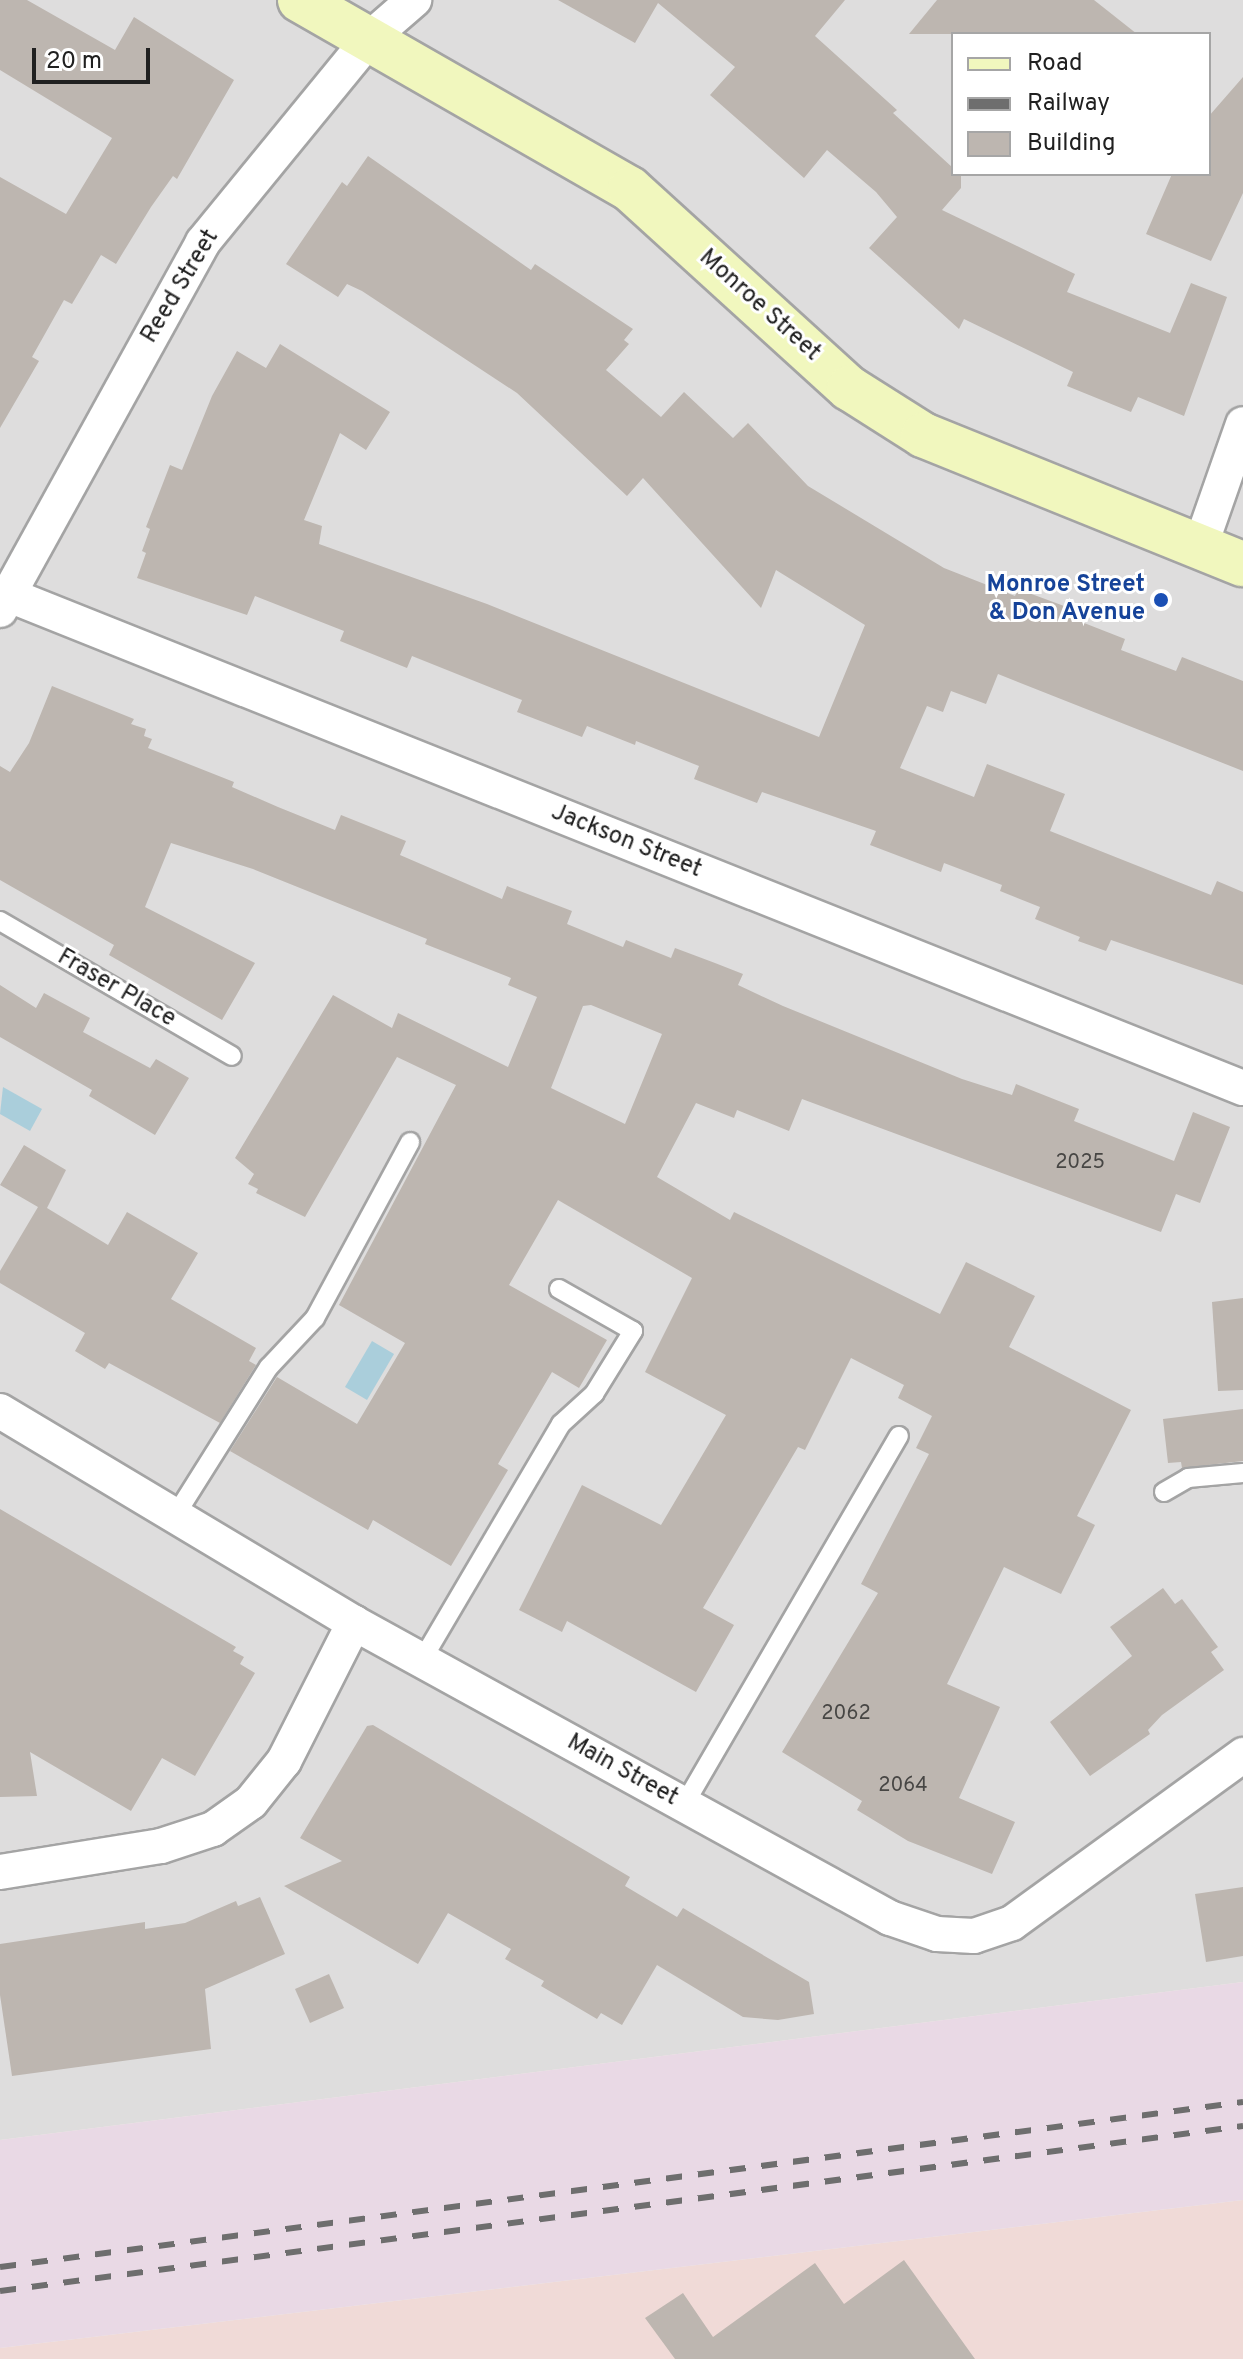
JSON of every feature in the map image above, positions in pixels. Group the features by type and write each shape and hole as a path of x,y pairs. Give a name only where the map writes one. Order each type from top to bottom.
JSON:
{"main road":[{"name":"Monroe Street","path":"300,0 630,189 849,388 923,435 1243,564"}],"street":[{"name":"Reed Street","path":"4,603 203,242 369,39 414,0"},
{"path":"1200,547 1243,424"},
{"name":"Jackson Street","path":"4,603 1243,1088"},
{"name":"Main Street","path":"0,1411 354,1623 890,1918 937,1934 974,1936 1012,1923 1243,1755"},
{"path":"0,1872 161,1846 213,1829 251,1802 284,1761 354,1623"}],"lane":[{"name":"Fraser Place","path":"0,921 232,1056"},
{"path":"175,1516 269,1367 315,1318 410,1142"},
{"path":"422,1660 561,1424 594,1394 633,1331 559,1289"},
{"path":"684,1805 899,1436"},
{"path":"1164,1492 1188,1478 1243,1473"}],"shaded area":[{"path":"0,0 1243,0 1243,1982 0,2140"},
{"path":"1243,1982 1243,2200 0,2348 0,2140"},
{"path":"1243,2200 1243,2359 0,2359 0,2348"}],"water":[{"path":"3,1087 42,1109 30,1131 0,1114"},
{"path":"372,1341 394,1354 367,1400 345,1387"}],"building":[{"path":"0,0 27,0 115,50 134,17 234,80 177,179 173,176 116,264 101,255 72,304 64,300 32,357 39,361 0,428 0,177 66,214 112,138 0,70"},
{"path":"558,0 845,0 815,36 897,110 893,113 951,166 951,176 961,176 961,188 942,210 1075,274 1067,292 1170,333 1191,283 1227,297 1184,416 1138,397 1131,412 1067,386 1073,372 964,319 959,329 869,248 897,217 876,192 827,150 804,178 710,95 735,67 658,3 635,43"},
{"path":"937,0 1094,0 1134,32 951,32 909,34"},
{"path":"1243,77 1243,193 1211,261 1146,234 1171,176 1211,176 1211,114"},
{"path":"368,156 531,270 535,264 633,329 624,340 629,344 606,370 661,417 684,392 733,438 748,423 808,486 944,568 1015,596 1018,589 1083,613 1079,621 1125,639 1121,650 1176,671 1182,657 1243,681 1243,771 998,674 986,704 951,691 943,712 927,706 900,768 974,797 987,764 1065,794 1050,831 1211,895 1217,881 1243,892 1243,985 1111,940 1106,951 1078,941 1080,937 1035,919 1040,907 1000,891 1002,885 944,863 941,872 870,845 876,831 762,792 757,803 694,779 699,766 636,741 635,745 587,726 582,737 517,712 522,700 412,656 407,668 340,641 344,631 255,596 247,615 137,578 146,553 142,551 150,529 146,527 170,465 182,470 212,396 237,351 266,368 280,344 390,412 366,450 340,433 304,520 322,526 319,544 487,604 819,737 865,625 776,570 761,608 643,478 627,496 517,393 362,291 347,284 338,297 286,264 342,182 347,186"},
{"path":"52,686 134,719 131,724 146,729 144,736 152,739 148,748 234,782 232,787 278,807 335,830 341,815 406,841 400,855 502,899 507,886 572,911 567,924 623,947 626,940 671,958 675,948 715,963 743,974 738,985 783,1006 962,1079 1012,1095 1016,1084 1079,1109 1074,1121 1174,1161 1193,1112 1230,1127 1200,1203 1176,1194 1161,1232 802,1099 789,1131 737,1110 734,1118 696,1103 657,1177 730,1220 734,1212 940,1314 966,1262 1035,1296 1009,1347 1131,1410 1077,1516 1095,1525 1061,1594 1004,1567 947,1684 1000,1707 959,1798 1015,1822 992,1874 908,1841 857,1810 862,1801 782,1752 878,1593 861,1584 929,1454 916,1448 932,1416 898,1398 904,1385 851,1358 805,1450 798,1447 703,1608 734,1625 696,1692 567,1621 562,1632 519,1610 582,1485 661,1525 726,1415 645,1372 692,1278 558,1200 509,1285 607,1340 579,1388 552,1372 498,1464 508,1470 451,1566 373,1520 368,1530 230,1451 277,1377 357,1424 405,1343 339,1305 456,1085 397,1057 305,1217 256,1193 258,1189 248,1184 254,1174 235,1158 333,995 392,1028 398,1013 508,1067 537,997 508,985 511,978 425,944 427,939 253,869 171,843 145,907 255,963 222,1020 109,955 114,945 0,880 0,766 10,772 29,743","holes":["591,1005 662,1034 625,1124 551,1088 583,1006"]},
{"path":"0,985 36,1008 44,993 90,1018 83,1032 150,1068 156,1059 189,1078 155,1135 89,1096 92,1090 0,1037"},
{"path":"24,1145 66,1170 47,1208 108,1245 127,1212 198,1253 171,1299 256,1348 249,1361 256,1365 220,1423 109,1363 105,1369 75,1351 85,1333 0,1283 0,1271 38,1207 0,1185"},
{"path":"1243,1298 1243,1390 1218,1391 1212,1302"},
{"path":"1243,1409 1243,1461 1182,1468 1181,1462 1168,1463 1163,1419"},
{"path":"0,1509 236,1647 233,1651 244,1657 240,1664 255,1673 195,1776 162,1758 131,1811 30,1752 37,1796 0,1797"},
{"path":"1163,1588 1175,1604 1182,1599 1218,1647 1211,1652 1224,1670 1162,1715 1148,1730 1150,1734 1090,1776 1050,1722 1132,1656 1110,1627"},
{"path":"373,1725 630,1877 625,1886 677,1917 683,1908 809,1982 814,2014 778,2020 743,2017 657,1965 622,2025 601,2013 597,2019 541,1986 544,1981 505,1959 511,1949 448,1913 418,1964 284,1886 342,1861 300,1838 367,1726"},
{"path":"1243,1887 1243,1956 1206,1962 1195,1894"},
{"path":"260,1897 285,1954 205,1989 211,2049 12,2076 0,1995 0,1944 145,1922 145,1929 185,1923 236,1901 238,1906"},
{"path":"329,1974 344,2008 310,2023 295,1989"},
{"path":"904,2260 975,2359 675,2359 645,2318 683,2293 713,2337 815,2263 844,2304"}],"railway":[{"path":"0,2267 1243,2102"},
{"path":"0,2291 1243,2126"}],"place":[{"name":"Monroe Street & Don Avenue","path":"1161,600"}]}
